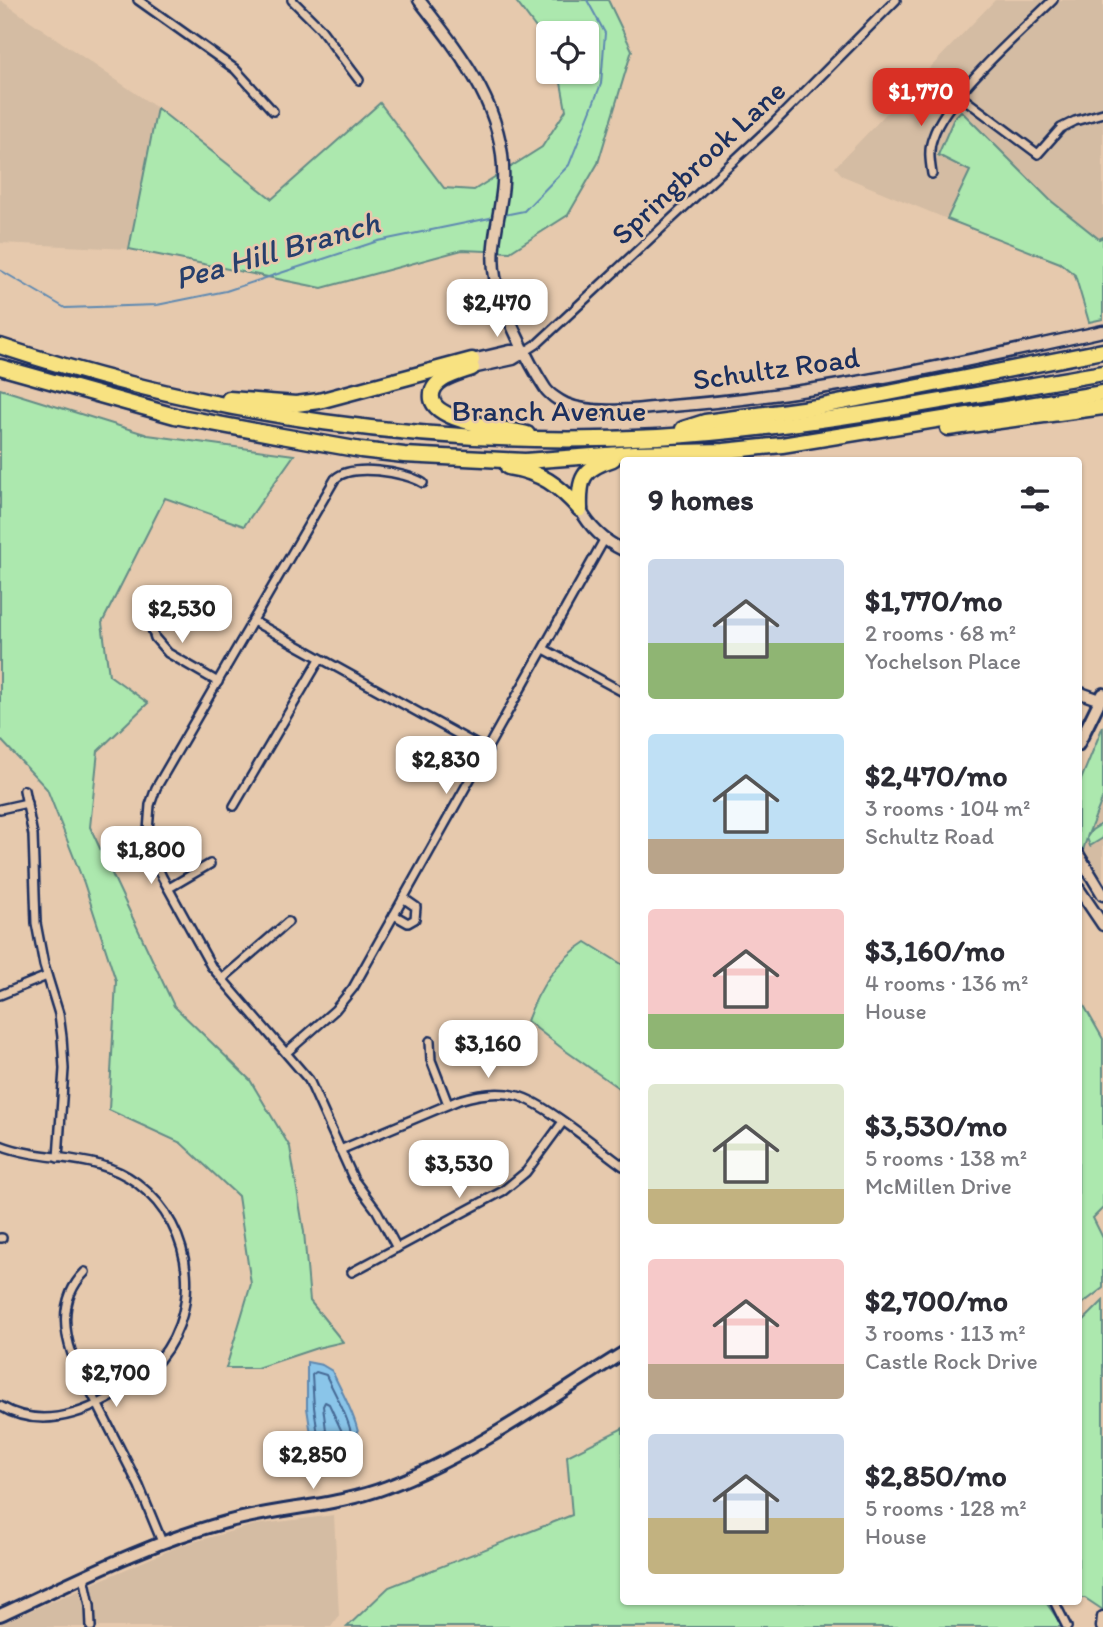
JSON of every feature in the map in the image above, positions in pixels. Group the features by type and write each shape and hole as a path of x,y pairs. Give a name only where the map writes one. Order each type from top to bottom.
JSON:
{"highway":[{"name":"Branch Avenue","path":"0,346 97,376 230,408 440,436 552,440 658,436 796,423 1103,373"},
{"path":"658,436 705,422 817,407 1103,351"},
{"path":"176,396 296,404 319,401 472,364"},
{"path":"472,364 436,386 432,395 434,407 460,419 552,440"},
{"name":"Branch Avenue","path":"0,367 175,416 361,450 525,461 634,453 736,450 782,445 1103,393"},
{"path":"856,433 974,426 1103,407"},
{"path":"623,457 634,453"},
{"path":"444,456 520,469 544,477 561,488 580,509"},
{"path":"580,509 581,479 589,469 620,458"}],"main road":[{"path":"1082,737 1101,697"},
{"path":"0,1615 162,1542 229,1521 333,1502 384,1488 434,1468 620,1355"}],"street":[{"path":"138,0 235,69 274,111"},
{"path":"292,0 320,28 359,80"},
{"name":"Schultz Road","path":"419,0 461,54 487,99 500,144 503,181 495,235 494,274 511,323 546,391 565,404 586,409 709,404 931,370 1103,331"},
{"name":"Springbrook Lane","path":"526,351 769,128 896,0"},
{"path":"932,174 930,149 933,136 959,95 1053,0"},
{"path":"959,95 1038,155 1061,128 1103,113"},
{"path":"472,364 510,351 526,351"},
{"path":"397,1248 377,1211 354,1180 309,1080 206,958 157,867 150,845 150,805 156,788 335,479 348,471 363,470 406,476 423,483"},
{"path":"580,509 604,540 620,548"},
{"path":"287,1052 343,1001 488,751 604,540"},
{"path":"145,607 155,638 167,653 218,682"},
{"path":"253,621 488,751"},
{"path":"544,649 620,690"},
{"path":"234,806 320,659"},
{"path":"1082,693 1101,697"},
{"path":"24,790 33,835 36,923 47,976 56,1001 62,1037 64,1069 58,1158"},
{"path":"0,809 27,803"},
{"path":"1082,861 1103,895"},
{"path":"169,888 211,864"},
{"path":"1082,894 1103,925"},
{"path":"394,915 408,923 415,919 416,907 404,898"},
{"path":"222,979 288,922"},
{"path":"0,995 47,976"},
{"path":"430,1041 431,1060 448,1104"},
{"path":"340,1150 448,1104 478,1095 517,1096 534,1103 620,1164"},
{"path":"352,1272 464,1214 512,1185 531,1166 562,1123"},
{"path":"0,1145 27,1154 87,1161 110,1167 143,1188 176,1229 187,1269 186,1302 177,1332 166,1352 140,1379 99,1404 72,1414 42,1419 21,1416 0,1406"},
{"path":"85,1272 73,1286 68,1298 66,1332 72,1354 146,1501 162,1542"},
{"path":"84,1576 90,1605 90,1627"},
{"path":"1056,1605 1067,1627"},
{"path":"1102,1627 1103,1617"}],"shaded area":[{"path":"0,0 157,108 129,249 0,243"},
{"path":"995,0 1103,0 1103,235 1099,239 1050,200 938,154 970,171 947,219 843,176 835,167"},
{"path":"1103,797 1103,881 1083,850 1088,830"},
{"path":"334,1515 339,1616 331,1627 0,1627 0,1624 179,1546 254,1525"}],"green space":[{"path":"515,0 608,0 632,50 598,163 568,215 510,252 462,250 322,288 129,249 157,108 272,199 380,103 444,188 474,190 542,147 566,110 561,84 599,84 599,21 536,21 536,28"},
{"path":"961,111 1050,200 1099,239 1103,237 1103,319 1089,322 1075,275 1060,263 947,219 970,171 938,155 954,118"},
{"path":"0,389 148,435 294,455 244,526 165,498 102,623 109,675 148,703 98,751 90,827 174,1006 250,1080 290,1147 304,1232 310,1301 343,1342 257,1368 226,1368 251,1284 238,1196 181,1143 109,1110 116,981 84,883 47,789 2,741 0,742"},
{"path":"1103,726 1103,797 1087,837 1103,823 1103,838 1090,846 1087,838 1083,850 1082,849 1082,777"},
{"path":"586,942 620,963 620,1089 527,1021 550,976 575,949"},
{"path":"1082,1002 1103,1039 1103,1208 1093,1218 1103,1238 1103,1288 1082,1304"},
{"path":"1103,1301 1103,1610 1082,1598 1082,1322"},
{"path":"620,1430 620,1605 1048,1605 1063,1627 347,1627 389,1587 572,1515 567,1456"}],"water":[{"path":"307,1362 322,1365 332,1371 357,1429 359,1451 355,1459 322,1467 315,1461 307,1408"}],"waterway":[{"name":"Pea Hill Branch","path":"504,215 524,211 569,165 601,84 605,33 587,0"},
{"name":"Pea Hill Branch","path":"0,270 65,308 157,305 226,291 378,241 490,218"}]}
